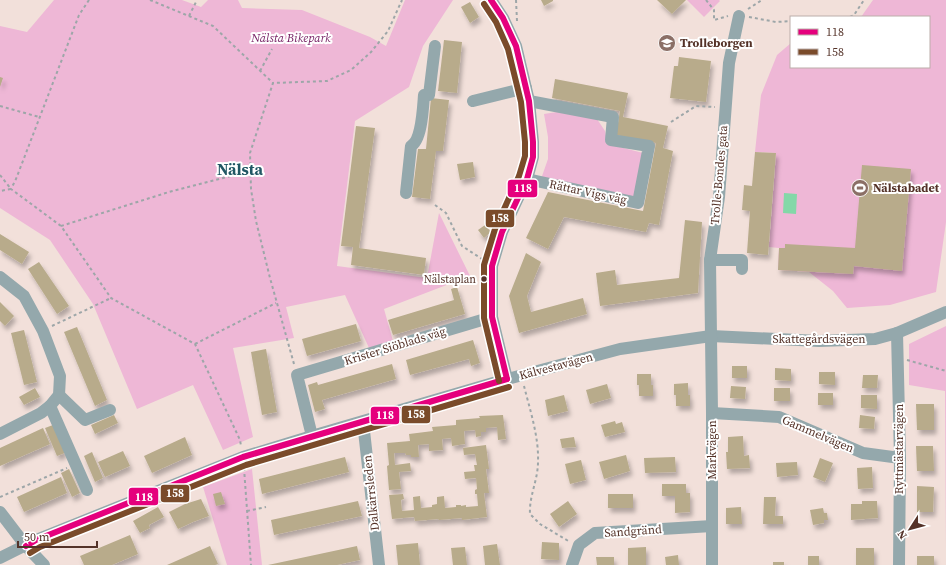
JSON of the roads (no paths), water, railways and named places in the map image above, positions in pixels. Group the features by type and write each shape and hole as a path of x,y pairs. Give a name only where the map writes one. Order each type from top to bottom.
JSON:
{"street":[{"path":"491,0 503,18 516,46 529,101 533,157 527,179 502,232 492,266 492,316 507,379"},
{"name":"Trolle-Bondes gata","path":"711,336 710,260 719,197 729,63 739,16"},
{"path":"406,193 411,146 415,143 419,134 435,46"},
{"path":"473,101 526,88"},
{"name":"Rättar Vigs väg","path":"527,179 638,203 649,146 610,140 613,117 529,101"},
{"path":"710,260 742,260 742,269"},
{"path":"0,277 24,296 43,331 60,376 59,395 50,406 41,413 0,434"},
{"name":"Skattegårdsvägen","path":"711,336 819,341 875,339 898,333 946,312"},
{"name":"Krister Siöblads väg","path":"312,436 297,375 492,316"},
{"name":"Ryttmästarvägen","path":"898,333 900,458 898,565"},
{"name":"Kälvestavägen","path":"0,558 43,537 243,457 507,379 620,349 711,336"},
{"name":"Markvägen","path":"711,336 712,565"},
{"path":"59,395 85,420 110,410"},
{"path":"50,406 87,490"},
{"name":"Gammelvägen","path":"712,413 778,417 863,453 900,458"},
{"name":"Dalkärrsleden","path":"363,422 379,565"},
{"path":"0,512 26,546 44,565"},
{"name":"Sandgränd","path":"572,565 578,546 594,534 712,526"}],"place":[{"name":"Trolleborgen","path":"667,43"},
{"name":"Nälstabadet","path":"860,188"},
{"name":"Nälstaplan","path":"484,279"}],"district":[{"name":"Nälsta","path":"240,169"}],"park label":[{"name":"Nälsta Bikepark","path":"291,38"}]}
